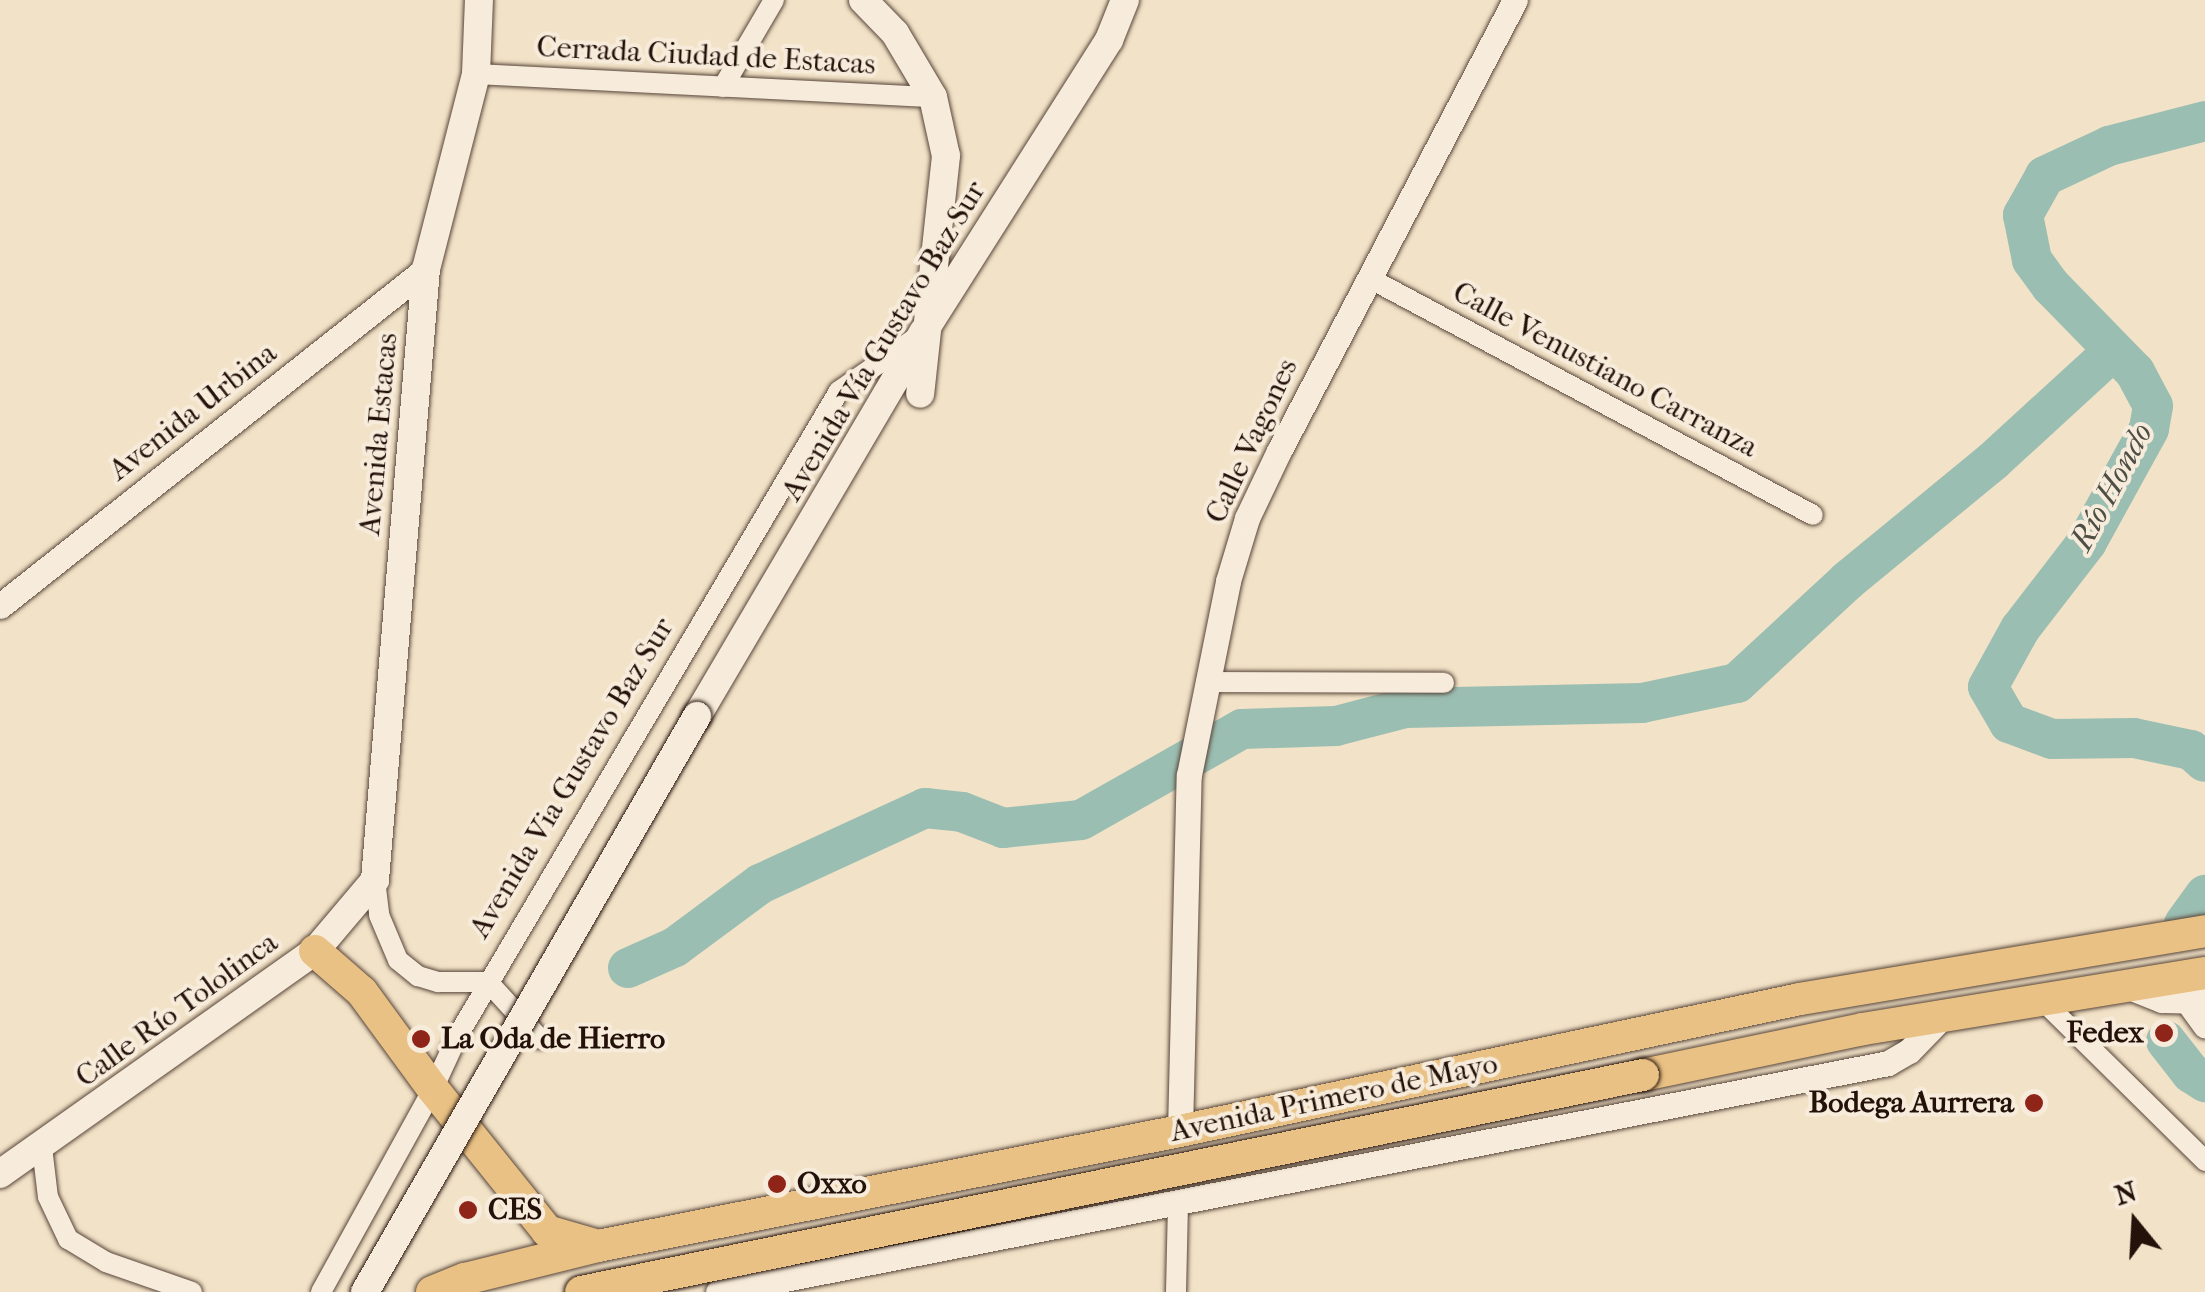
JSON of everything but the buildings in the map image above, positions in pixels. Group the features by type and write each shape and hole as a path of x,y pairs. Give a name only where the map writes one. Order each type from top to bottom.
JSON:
{"highway":[{"name":"Avenida Primero de Mayo","path":"432,1292 465,1279 598,1246 1180,1131 1800,998 2205,931"},
{"path":"315,951 362,992 433,1089 548,1230 598,1246"},
{"name":"Avenida Primero de Mayo","path":"581,1292 1863,1030 2205,973"}],"main road":[{"name":"Avenida Estacas","path":"375,880 426,268 476,74 479,0"},
{"path":"864,0 894,33 933,97 946,156 923,332 920,394"},
{"name":"Avenida Vía Gustavo Baz Sur","path":"365,1292 697,716 923,332 1108,40 1125,0"},
{"name":"Calle Río Tololinca","path":"0,1174 315,951 375,880"},
{"name":"Avenida Primero de Mayo","path":"2130,986 2163,999 2197,1001"}],"street":[{"path":"722,87 774,0"},
{"name":"Calle Vagones","path":"1180,1131 1189,775 1228,581 1248,518 1368,278 1515,0"},
{"name":"Cerrada Ciudad de Estacas","path":"476,74 933,97"},
{"name":"Avenida Urbina","path":"0,606 426,268"},
{"name":"Calle Venustiano Carranza","path":"1368,278 1812,515"},
{"name":"Avenida Via Gustavo Baz Sur","path":"321,1292 488,982 839,390 923,332"},
{"path":"1206,682 1444,683"},
{"path":"375,880 379,916 398,960 418,976 438,982 488,982 540,1039"},
{"path":"2041,999 2205,1161"},
{"path":"2197,1001 2205,1026"},
{"path":"718,1292 1888,1063 1908,1051 1943,1016"},
{"path":"42,1147 48,1197 68,1238 106,1262 192,1292"},
{"path":"960,1174 973,1242"},
{"path":"1176,1292 1178,1203"}],"waterway":[{"name":"Río Hondo","path":"2205,121 2109,146 2045,176 2023,215 2032,260 2051,286 2135,372 2153,406 2149,429 2087,542 2020,629 1988,687 2009,723 2052,739 2134,738 2191,750 2205,762"},
{"path":"628,968 675,947 760,884 925,808 962,812 1003,828 1081,820 1242,729 1336,726 1405,708 1642,703 1737,683 1847,581 1993,461 2113,351"},
{"name":"Río Hondo","path":"2184,924 2205,895"},
{"name":"Río Hondo","path":"2166,1041 2191,1073 2205,1082"}],"place":[{"name":"Fedex","path":"2164,1033"},
{"name":"La Oda de Hierro","path":"421,1039"},
{"name":"Bodega Aurrera","path":"2034,1103"},
{"name":"Oxxo","path":"777,1184"},
{"name":"CES","path":"468,1210"}]}
